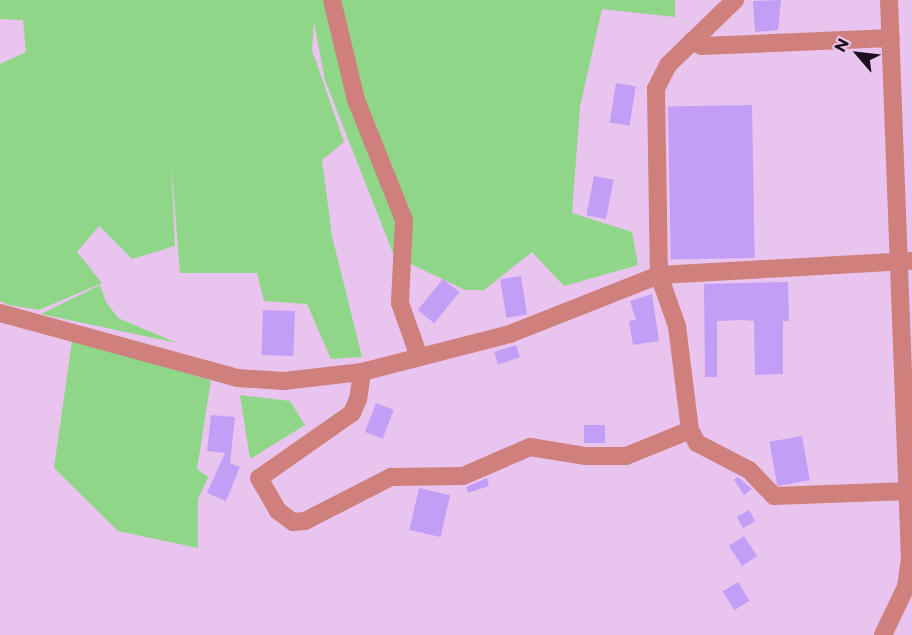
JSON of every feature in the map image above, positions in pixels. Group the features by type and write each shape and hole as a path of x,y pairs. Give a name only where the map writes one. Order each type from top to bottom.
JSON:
{"street":[{"path":"332,0 356,100 404,220 400,303 419,357"},
{"path":"735,0 668,65 656,89 659,275 677,326 690,430 697,443 749,470 774,496 910,491"},
{"path":"883,635 909,586 910,560 907,261 889,0"},
{"path":"692,41 702,46 891,38"},
{"path":"0,313 237,378 284,381 362,372 510,334 659,275 907,261"},
{"path":"362,372 358,399 352,413 259,478 278,511 293,522 305,521 391,477 463,476 530,447 586,456 626,456 690,430"}],"green space":[{"path":"0,0 675,0 675,17 602,9 580,107 572,213 632,232 638,265 564,286 532,252 484,290 465,290 394,256 325,80 314,22 312,50 344,142 322,160 332,236 362,357 331,359 307,304 264,301 257,273 180,273 171,160 175,246 132,259 99,226 77,252 102,283 39,310 9,305 0,301 0,64 26,52 23,20 0,19"},
{"path":"100,285 106,302 118,318 177,343 41,314"},
{"path":"72,341 211,380 197,469 208,477 198,499 198,548 118,531 54,468"},
{"path":"240,395 290,401 305,425 250,459"}],"building":[{"path":"781,0 778,30 755,32 753,1"},
{"path":"616,83 636,86 629,126 610,123"},
{"path":"752,105 755,258 671,259 668,106"},
{"path":"594,176 614,180 606,219 586,215"},
{"path":"521,276 527,315 506,318 500,279"},
{"path":"443,279 459,292 434,323 418,310"},
{"path":"788,282 789,321 783,321 783,374 755,375 754,321 717,321 717,377 705,377 704,284"},
{"path":"652,294 659,341 633,345 629,321 636,320 630,301"},
{"path":"263,310 295,311 293,356 261,355"},
{"path":"516,345 520,357 498,364 494,352"},
{"path":"376,403 394,410 383,439 365,432"},
{"path":"211,415 235,417 230,463 240,467 226,501 207,493 225,453 207,451"},
{"path":"584,425 605,425 605,443 584,443"},
{"path":"802,436 810,480 777,486 770,442"},
{"path":"738,477 752,489 744,495 734,480"},
{"path":"487,478 489,486 468,493 466,487"},
{"path":"419,488 450,495 441,537 409,530"},
{"path":"749,510 755,521 743,528 737,517"},
{"path":"744,536 757,556 742,566 729,546"},
{"path":"738,582 750,601 734,610 723,592"}]}
